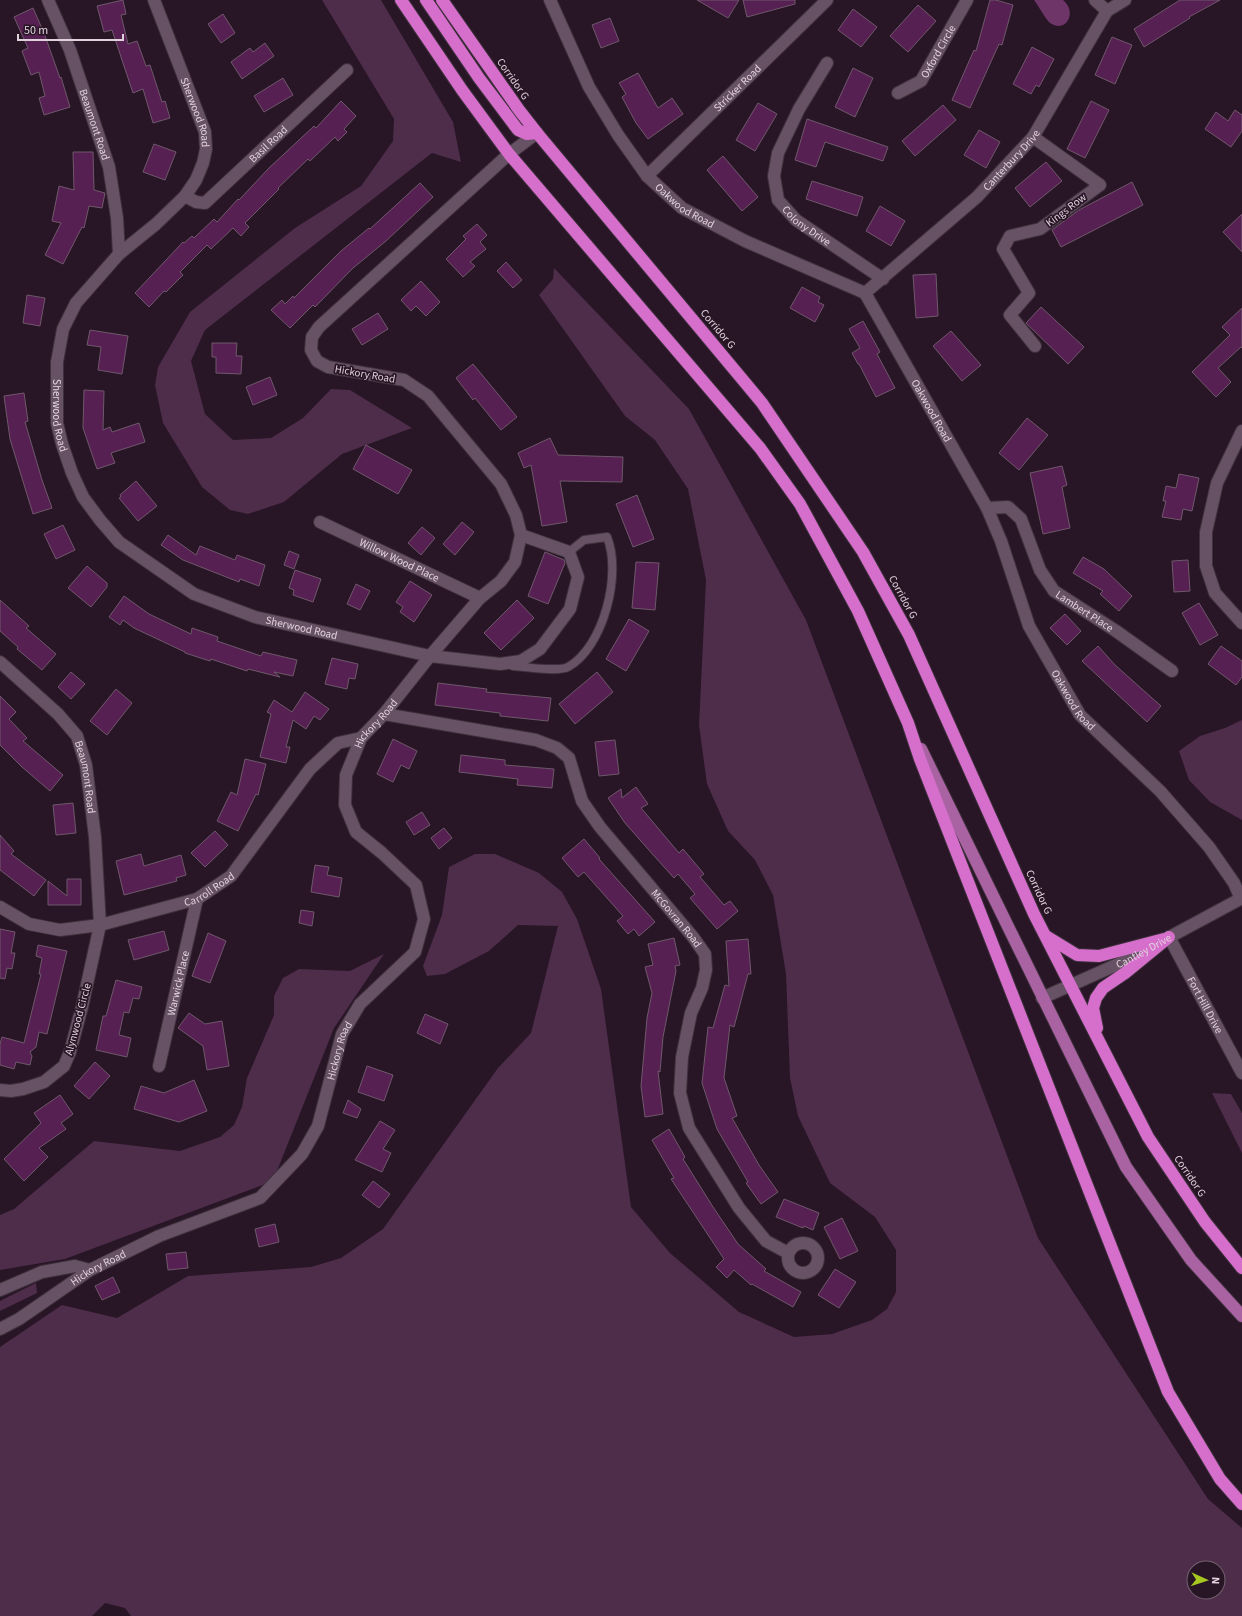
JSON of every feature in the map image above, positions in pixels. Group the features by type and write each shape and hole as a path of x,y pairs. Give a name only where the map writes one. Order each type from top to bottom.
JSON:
{"highway":[{"path":"401,0 462,90 510,154 760,448 800,504 858,611 908,723 920,759 1168,1392 1220,1479 1242,1504"},
{"path":"426,0 479,78 518,130 527,134 537,133"},
{"name":"Corridor G","path":"442,0 519,110 537,133 762,403 863,552 909,635 1044,935 1148,1137 1205,1222 1242,1268"},
{"path":"1044,935 1077,955 1099,956 1169,937"},
{"path":"1108,1059 1095,1022 1093,1008 1096,998 1103,988 1125,973 1169,937"}],"main road":[{"path":"908,723 1126,1167 1191,1260 1242,1316"}],"street":[{"name":"Beaumont Road","path":"48,0 70,50 109,167 117,218 119,254"},
{"name":"Sherwood Road","path":"154,0 205,132 206,149 203,163 196,180 185,196 156,224 119,254 76,303 63,329 57,362 57,423 62,444 72,473 83,497 100,520 119,542 194,594 255,617 430,656 500,664 521,661 540,649 570,609 578,577 569,552"},
{"name":"Oakwood Road","path":"550,0 589,87 618,135 647,176 682,208 745,241 865,293 987,508 1001,541 1029,626 1080,716 1165,797 1209,847 1234,883 1241,899"},
{"name":"Stricker Road","path":"647,176 827,0"},
{"name":"Oxford Circle","path":"898,93 921,81 967,0"},
{"path":"1095,0 1107,11"},
{"name":"Canterbury Drive","path":"865,293 977,197 1033,137 1107,11 1125,0"},
{"name":"Colony Drive","path":"827,63 799,109 778,154 774,176 778,200 796,220 883,279"},
{"name":"Basil Road","path":"185,196 196,202 205,203 347,70"},
{"name":"Hickory Road","path":"0,1329 19,1319 90,1270 159,1236 260,1198 283,1176 302,1154 318,1126 342,1034 360,1004 416,952 424,919 416,885 382,853 356,832 345,805 346,775 361,738 384,714 430,656 480,598 501,581 515,562 521,535 516,515 501,484 428,396 404,380 328,367 317,361 311,350 312,337 319,327 510,154 537,133"},
{"name":"Kings Row","path":"1033,137 1100,185 1040,229 1010,236 1003,249 1029,293 1010,315 1035,346"},
{"path":"1242,431 1217,483 1206,532 1206,566 1215,593 1242,623"},
{"name":"Lambert Place","path":"987,508 1008,507 1020,519 1040,570 1054,591 1116,631 1172,671"},
{"name":"Willow Wood Place","path":"320,522 480,598"},
{"path":"521,535 569,552"},
{"name":"Beaumont Road","path":"0,662 58,714 77,736 86,765 92,816 100,925"},
{"name":"McGovran Road","path":"384,714 536,740 557,748 569,758 582,801 600,827 693,937 705,954 706,970 702,988 691,1013 682,1057 680,1093 689,1128 739,1208 766,1241 788,1253"},
{"name":"Carroll Road","path":"0,906 29,924 60,930 100,925 197,899 231,876 310,768 338,743 361,738"},
{"name":"Warwick Place","path":"159,1066 197,899"},
{"name":"Cantley Drive","path":"1042,998 1124,961 1241,899"},
{"name":"Alynwood Circle","path":"0,1091 24,1089 44,1082 64,1066 70,1052 82,1007 100,925"},
{"name":"Fort Hill Drive","path":"1169,937 1242,1072"},
{"path":"0,1290 42,1272 76,1266 90,1270"}],"lane":[{"path":"500,664 542,669 567,667 587,650 603,619 610,593 612,580 611,547 607,537 584,540 569,552"}],"shaded area":[{"path":"322,0 381,0 453,122 461,162 432,153 205,330 191,361 205,414 233,440 271,438 303,418 331,389 350,390 412,428 342,454 284,502 248,514 230,510 202,487 163,423 155,385 158,367 190,312 295,228 361,186 393,141 394,119"},
{"path":"1034,0 1063,0 1070,10 1068,20 1061,26 1056,26 1050,23"},
{"path":"554,268 689,409 806,620 1038,1238 1208,1499 1242,1528 1242,1616 131,1616 125,1608 105,1603 92,1616 0,1616 0,1347 62,1305 117,1318 188,1276 311,1267 341,1258 383,1229 498,1068 531,1033 558,926 518,925 489,951 445,974 427,976 423,966 442,915 449,867 475,854 495,854 539,873 562,892 577,919 601,989 631,1207 670,1253 739,1312 794,1337 832,1334 872,1320 887,1309 896,1292 896,1250 875,1217 830,1183 798,1116 790,1078 786,974 773,895 755,860 728,831 707,784 699,725 706,580 688,489 655,440 625,416 539,295 553,279"},
{"path":"1242,720 1242,820 1210,802 1189,780 1179,751 1200,736 1225,728"},
{"path":"384,954 334,1028 273,1181 65,1259 0,1270 0,1215 14,1209 94,1141 180,1151 220,1137 234,1125 242,1107 247,1078 274,1015 274,996 283,978 299,969 350,971"},
{"path":"1212,1093 1231,1094 1242,1113 1242,1153"},
{"path":"36,1283 37,1293 0,1311 0,1301"}],"building":[{"path":"123,0 126,14 121,15 128,44 137,41 146,66 150,65 162,102 165,101 170,118 153,123 143,89 133,93 112,30 104,32 97,6"},
{"path":"697,0 739,0 728,18"},
{"path":"743,0 795,0 795,4 747,17"},
{"path":"990,0 996,0 1013,5 1002,45 999,44 970,108 952,100 974,50 976,51"},
{"path":"1180,0 1220,0 1189,17 1190,18 1144,47 1134,29"},
{"path":"918,5 936,21 908,52 890,36"},
{"path":"33,8 44,33 60,78 61,77 70,107 44,115 39,98 45,96 39,72 31,75 22,51 28,48 14,17"},
{"path":"853,9 877,27 861,47 838,30"},
{"path":"223,14 235,33 221,43 208,24"},
{"path":"610,18 619,41 601,48 592,25"},
{"path":"1112,37 1132,45 1115,84 1095,75"},
{"path":"265,43 274,56 242,79 231,62 250,48 253,52"},
{"path":"1032,47 1054,59 1039,87 1036,85 1031,94 1013,84"},
{"path":"853,68 873,78 855,117 835,107"},
{"path":"638,73 658,108 672,98 683,114 648,139 636,123 622,97 626,94 619,83"},
{"path":"283,78 293,95 264,112 254,96"},
{"path":"341,101 356,116 344,129 347,132 338,141 335,137 310,161 308,159 278,188 279,189 245,223 249,227 241,236 233,228 211,249 207,245 180,272 183,275 166,292 164,291 149,307 135,293 183,242 184,243 192,236 194,238 214,219 217,222 269,168 314,126 316,128"},
{"path":"1091,101 1109,110 1085,158 1067,149"},
{"path":"758,103 777,114 755,151 736,140"},
{"path":"943,105 956,120 915,156 902,141"},
{"path":"1235,110 1242,115 1242,131 1231,147 1205,129 1216,112 1228,121"},
{"path":"807,119 888,147 883,161 825,142 816,167 795,160"},
{"path":"979,130 1000,142 986,168 964,155"},
{"path":"154,144 176,152 165,180 143,172"},
{"path":"73,152 93,152 94,190 105,193 102,208 89,206 84,228 82,227 63,264 45,255 61,223 52,221 59,186 74,190"},
{"path":"723,156 758,197 742,211 707,170"},
{"path":"1046,162 1062,181 1030,207 1015,188"},
{"path":"812,181 863,197 857,216 806,199"},
{"path":"1132,182 1143,205 1061,247 1052,230 1079,210"},
{"path":"420,183 433,197 386,241 353,268 315,307 313,305 290,328 271,310 282,300 285,304 293,296 294,298 341,251 369,228 370,229"},
{"path":"880,206 905,221 891,246 866,231"},
{"path":"1242,214 1242,252 1223,232"},
{"path":"477,224 487,235 480,242 486,249 470,262 475,266 463,277 446,259 466,239 463,236"},
{"path":"506,262 522,280 513,288 497,271"},
{"path":"936,274 938,316 916,318 913,275"},
{"path":"421,281 440,302 426,316 416,306 411,311 401,300"},
{"path":"802,287 820,297 818,302 824,305 815,322 790,308"},
{"path":"27,295 45,298 40,326 23,323"},
{"path":"1041,307 1084,347 1068,364 1026,323"},
{"path":"1242,308 1242,348 1241,347 1218,368 1231,382 1216,397 1192,372 1230,335 1222,327"},
{"path":"378,313 388,329 362,345 352,329"},
{"path":"863,321 880,352 877,354 895,388 876,397 852,353 860,348 849,329"},
{"path":"90,330 128,336 122,374 98,370 101,347 87,345"},
{"path":"951,331 981,365 962,381 933,346"},
{"path":"212,343 237,343 236,356 242,356 241,374 216,373 216,357 212,357"},
{"path":"473,364 517,417 501,430 475,398 473,400 456,378"},
{"path":"270,377 277,395 253,405 246,387"},
{"path":"84,390 104,391 103,430 110,427 112,432 139,423 145,442 111,453 115,463 97,469 83,428"},
{"path":"24,393 28,421 25,422 52,508 33,514 10,439 4,396"},
{"path":"1027,418 1048,435 1019,470 999,453"},
{"path":"550,438 558,455 623,457 622,482 560,481 567,522 542,526 531,465 524,468 518,453"},
{"path":"366,445 412,470 398,494 353,469"},
{"path":"1062,466 1067,485 1062,487 1070,528 1043,534 1030,473"},
{"path":"1179,474 1199,478 1192,511 1183,509 1181,520 1162,517 1166,501 1163,501 1166,486 1176,488"},
{"path":"136,481 157,506 138,521 119,498 121,497 120,495"},
{"path":"637,495 654,539 633,547 616,504"},
{"path":"462,522 474,532 455,555 443,544"},
{"path":"63,525 75,550 56,559 44,534"},
{"path":"422,527 435,538 421,555 408,543"},
{"path":"168,535 196,555 200,546 235,560 237,555 265,565 259,586 240,579 239,582 183,560 161,545"},
{"path":"289,551 299,555 294,569 284,565"},
{"path":"545,552 564,560 565,563 548,604 528,596"},
{"path":"1083,557 1104,569 1132,596 1119,611 1100,594 1103,591 1073,573"},
{"path":"1188,560 1190,591 1174,592 1172,561"},
{"path":"636,562 659,563 655,610 632,608"},
{"path":"87,566 107,583 107,587 91,607 68,588"},
{"path":"295,570 321,579 313,602 293,595 294,590 289,588"},
{"path":"410,581 432,595 414,622 400,612 403,607 396,602"},
{"path":"356,584 370,591 360,610 347,604"},
{"path":"124,596 149,614 191,634 192,628 218,637 217,641 261,656 263,652 297,660 293,676 274,672 280,677 248,669 247,671 211,659 210,661 185,653 134,628 123,620 120,625 109,617"},
{"path":"0,600 29,626 26,628 56,654 42,670 17,649 18,647 0,631"},
{"path":"517,600 534,618 501,650 484,633"},
{"path":"1199,603 1218,635 1200,645 1182,613"},
{"path":"1065,614 1081,631 1067,645 1050,628"},
{"path":"629,619 649,631 626,671 606,659"},
{"path":"1098,646 1115,665 1161,706 1147,722 1082,661"},
{"path":"1221,646 1242,661 1242,677 1236,685 1208,664"},
{"path":"332,658 358,664 355,679 349,678 347,689 325,684"},
{"path":"71,672 85,684 71,699 58,687"},
{"path":"597,672 613,692 575,724 559,704"},
{"path":"438,683 487,689 486,692 551,698 548,721 500,716 500,713 435,705"},
{"path":"116,689 132,703 107,735 90,721"},
{"path":"305,692 329,709 320,720 314,716 306,729 293,720 286,747 290,747 286,763 260,757 271,714 267,712 274,700 292,712"},
{"path":"0,696 16,712 9,719 27,738 23,741 63,775 50,791 22,767 0,745"},
{"path":"393,739 417,751 409,769 401,765 393,782 377,774"},
{"path":"615,740 619,774 599,776 595,742"},
{"path":"461,755 505,760 505,765 554,769 552,788 517,785 518,779 459,772"},
{"path":"245,759 266,764 258,795 256,794 238,831 217,821 231,792 237,795"},
{"path":"636,787 648,804 641,808 679,853 683,849 704,874 700,877 724,905 730,901 738,911 717,929 690,898 695,894 678,874 674,878 625,823 608,798 621,789 622,798"},
{"path":"73,803 76,833 56,835 53,805"},
{"path":"422,812 430,825 414,835 406,822"},
{"path":"444,828 452,838 439,849 431,838"},
{"path":"215,831 228,845 205,867 191,853"},
{"path":"0,835 14,851 11,854 46,880 34,896 0,870"},
{"path":"584,839 600,858 599,859 655,922 639,936 634,929 628,934 617,921 623,916 584,872 578,877 562,858"},
{"path":"141,854 144,866 181,855 186,875 176,878 177,881 124,895 116,861"},
{"path":"315,865 329,867 327,875 342,878 339,897 311,892"},
{"path":"67,879 81,879 81,905 48,905 48,881 67,896"},
{"path":"301,910 314,912 312,926 299,923"},
{"path":"0,929 15,932 11,953 15,953 12,969 7,968 5,979 0,978"},
{"path":"164,931 169,950 134,960 128,940"},
{"path":"208,933 226,941 210,983 192,976"},
{"path":"674,938 680,965 675,966 676,971 663,1037 660,1072 658,1071 663,1114 645,1117 641,1086 647,1018 652,993 645,967 653,965 648,944"},
{"path":"748,939 751,974 748,974 734,1027 730,1025 724,1078 737,1116 732,1118 759,1165 778,1192 761,1204 746,1183 748,1182 717,1129 702,1083 708,1027 713,1028 725,985 729,986 726,941"},
{"path":"38,945 67,951 47,1034 39,1032 36,1047 30,1052 32,1056 30,1065 16,1062 14,1069 0,1065 0,1044 2,1037 24,1043 41,974 39,974 42,958 36,956"},
{"path":"116,980 142,987 139,999 133,998 129,1013 124,1012 119,1035 131,1038 127,1057 96,1050 103,1016 106,1016"},
{"path":"189,1013 205,1024 222,1021 229,1066 207,1070 203,1046 178,1028"},
{"path":"425,1014 448,1024 440,1044 417,1033"},
{"path":"95,1062 110,1076 89,1099 74,1086"},
{"path":"367,1066 393,1075 384,1101 358,1092"},
{"path":"194,1080 207,1111 179,1122 134,1109 141,1086 164,1093"},
{"path":"60,1095 73,1114 61,1123 66,1129 39,1148 48,1157 24,1181 4,1159 41,1123 34,1113"},
{"path":"348,1100 361,1109 357,1118 343,1113"},
{"path":"380,1121 395,1130 383,1149 391,1153 382,1172 355,1160"},
{"path":"669,1129 685,1157 683,1159 738,1244 766,1269 764,1271 801,1292 793,1307 752,1284 751,1285 734,1270 727,1278 716,1267 724,1259 671,1179 674,1178 652,1140"},
{"path":"373,1181 390,1194 379,1208 362,1195"},
{"path":"784,1199 819,1213 813,1230 804,1226 803,1228 776,1217"},
{"path":"842,1218 858,1251 840,1259 824,1227"},
{"path":"275,1224 279,1242 259,1247 255,1229"},
{"path":"186,1252 188,1268 168,1270 166,1254"},
{"path":"835,1269 856,1282 839,1308 818,1295"},
{"path":"113,1277 120,1292 102,1300 95,1286"}]}
